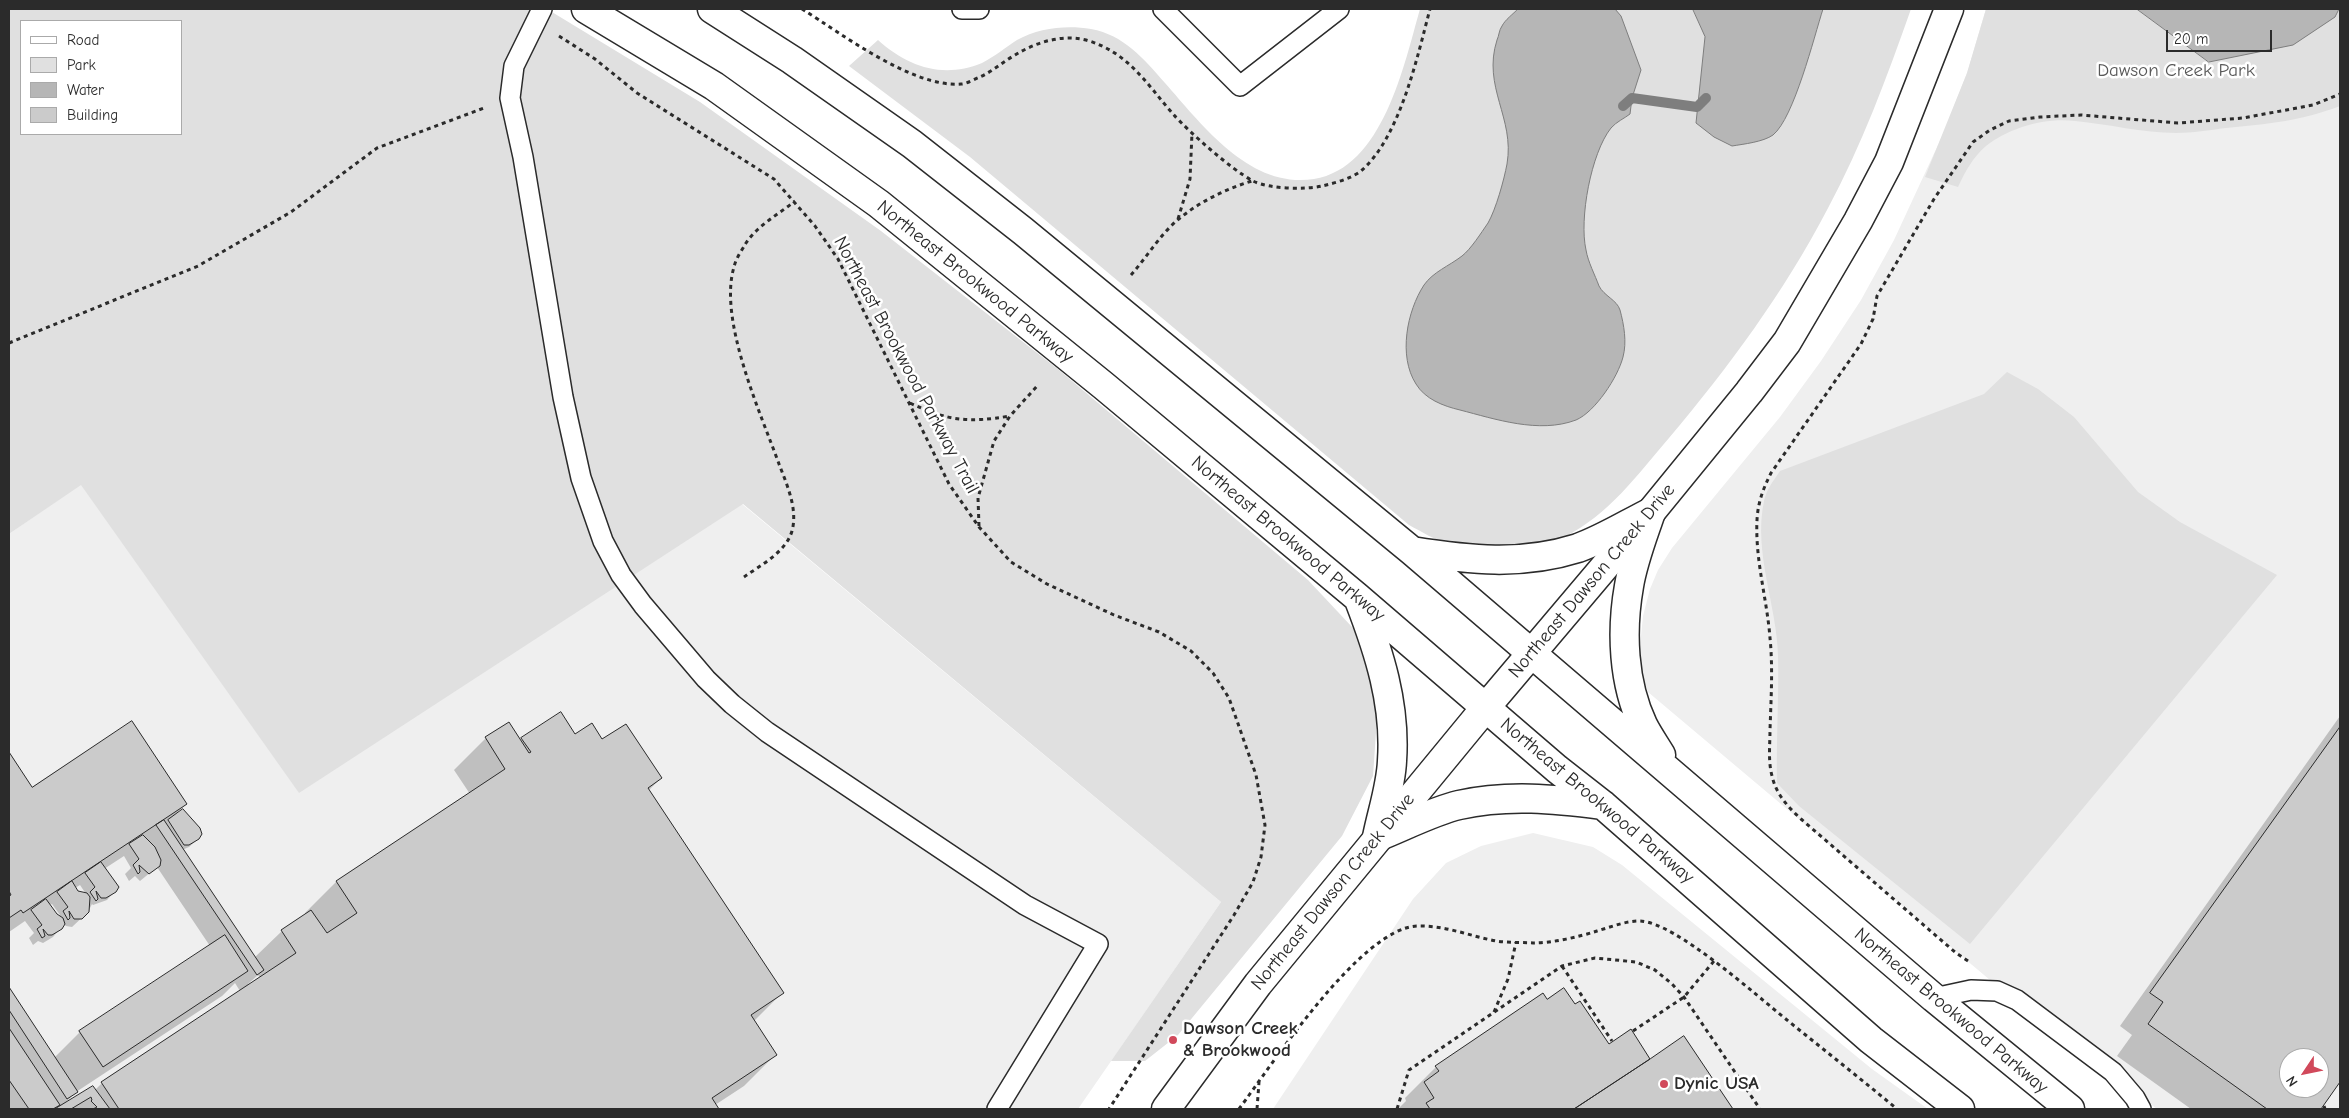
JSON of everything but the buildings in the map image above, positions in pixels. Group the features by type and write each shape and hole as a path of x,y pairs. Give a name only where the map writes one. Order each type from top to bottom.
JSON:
{"main road":[{"name":"Northeast Brookwood Parkway","path":"586,9 714,86 879,204 1104,386 1357,597 1557,769 1603,805 1871,1040 1960,1109"},
{"name":"Northeast Brookwood Parkway","path":"712,9 792,60 912,144 1046,249 1412,552 1934,998 2070,1109"},
{"name":"Northeast Dawson Creek Drive","path":"1166,1109 1258,984 1377,837 1651,512 1766,371 1787,342 1815,296 1889,162 1949,9"},
{"path":"1412,552 1470,560 1507,561 1551,554 1580,547 1651,512"},
{"path":"1651,512 1629,584 1624,617 1626,665 1634,702 1643,726 1674,775"},
{"path":"1357,597 1382,663 1392,729 1392,762 1377,837"},
{"path":"1377,837 1458,806 1506,798 1549,798 1603,805"}],"lane":[{"path":"542,9 514,66 510,98 523,157 563,397 581,478 603,541 621,575 643,605 706,679 732,704 767,732 1025,906 1098,944 997,1109"},
{"path":"962,9 979,9"},
{"path":"1163,9 1240,86 1339,9"},
{"path":"1934,998 1971,990 1997,991 2018,1000 2113,1072 2135,1098 2141,1109"}],"path":[{"path":"802,9 909,73 937,83 963,84 989,73 1016,54 1042,43 1066,36 1086,40 1110,49 1129,62 1174,115 1192,132 1253,181 1268,185 1311,188 1337,183 1359,172 1376,154 1396,117 1414,69 1430,9"},
{"name":"Northeast Brookwood Parkway Trail","path":"595,59 637,92 774,179 796,201 838,259 949,484 979,527 1011,562 1047,584 1114,615 1159,632 1191,651 1213,672 1229,698 1256,775 1265,824 1261,857 1253,882 1234,915 1109,1109"},
{"path":"1973,963 1956,953 1801,820 1788,807 1777,790 1772,775 1770,758 1770,637 1759,557 1757,521 1760,496 1771,473 1862,344 1873,319 1877,296 1934,199 1973,142 1990,130 2009,122 2040,117 2080,115 2178,123 2243,118 2313,104 2340,94"},
{"path":"9,343 198,266 291,212 378,148 510,98"},
{"path":"1178,220 1190,179 1192,132"},
{"path":"1131,275 1178,220 1206,200 1233,187 1253,181"},
{"path":"744,577 784,546 792,532 794,515 789,490 753,397 743,363 731,296 734,266 747,241 762,225 796,201"},
{"path":"979,527 978,498 994,441 1010,416 1038,385"},
{"path":"909,403 935,415 960,420 985,420 1010,416"},
{"path":"1239,1109 1304,1018 1363,955 1385,938 1406,928 1417,926 1448,930 1498,941 1536,943 1594,932 1624,922 1641,921 1666,928 1714,961 1897,1109"},
{"path":"1493,1012 1508,979 1516,942"},
{"path":"1397,1109 1409,1070 1562,966 1595,958 1636,962 1655,970 1672,984 1684,997 1760,1109"},
{"path":"1633,1031 1684,997 1714,961"},
{"path":"1562,966 1612,1041"},
{"path":"1257,1109 1259,1081"}],"shaded area":[{"path":"1986,9 2340,9 2340,1109 2157,1109 2003,991 1648,692 1642,674 1640,646 1643,616 1650,589 1658,570 1672,548 1780,417 1821,361 1861,300 1894,240 1944,132 1967,73"},
{"path":"81,484 299,792 742,504 1221,902 1078,1109 9,1109 9,534"},
{"path":"1533,833 1593,847 1622,865 1872,1069 1928,1109 1273,1109 1413,899 1446,863 1481,846"}],"green space":[{"path":"9,9 547,9 700,102 881,231 1059,370 1308,580 1353,628 1378,703 1373,776 1342,836 1178,1035 1145,1061 1111,1061 1221,902 743,504 299,793 81,485 9,534"},
{"path":"1420,9 1911,9 1893,60 1852,161 1810,240 1774,299 1713,384 1609,506 1580,528 1553,542 1542,545 1508,548 1452,545 1409,525 970,157 849,66 878,40 901,57 914,63 927,68 954,70 982,63 1017,40 1043,30 1072,27 1091,29 1114,37 1133,49 1212,135 1249,164 1269,174 1291,180 1314,179 1338,171 1357,156 1374,135 1387,111 1398,84"},
{"name":"Dawson Creek Park","path":"1986,9 2340,9 2340,106 2284,121 2182,133 2151,132 2064,120 2040,122 2016,129 1986,146 1970,165 1958,187 1925,177 1967,73"},
{"path":"2007,372 2038,389 2074,417 2138,492 2180,522 2277,575 1970,944 1799,806 1777,783 1777,637 1763,559 1761,520 1766,493 1780,471 1984,394"}],"water":[{"path":"1518,9 1615,9 1621,16 1641,70 1632,98 1630,114 1611,128 1598,153 1588,187 1584,221 1584,237 1588,259 1599,286 1616,303 1620,310 1625,345 1623,357 1611,384 1591,410 1576,420 1547,426 1502,421 1441,404 1429,398 1416,384 1410,373 1406,347 1409,320 1424,285 1432,276 1462,256 1469,249 1488,223 1497,202 1506,171 1508,147 1507,132 1493,73 1493,57 1503,24"},
{"path":"1693,9 1823,9 1796,95 1781,126 1773,135 1759,141 1732,146 1714,137 1696,123 1705,37"},
{"path":"2137,9 2339,9 2335,17 2293,45 2209,62"}],"waterway":[{"path":"1623,106 1632,98 1697,107 1706,98"}],"place":[{"name":"Dawson Creek & Brookwood","path":"1173,1040"},
{"name":"Dynic USA","path":"1664,1084"}]}
